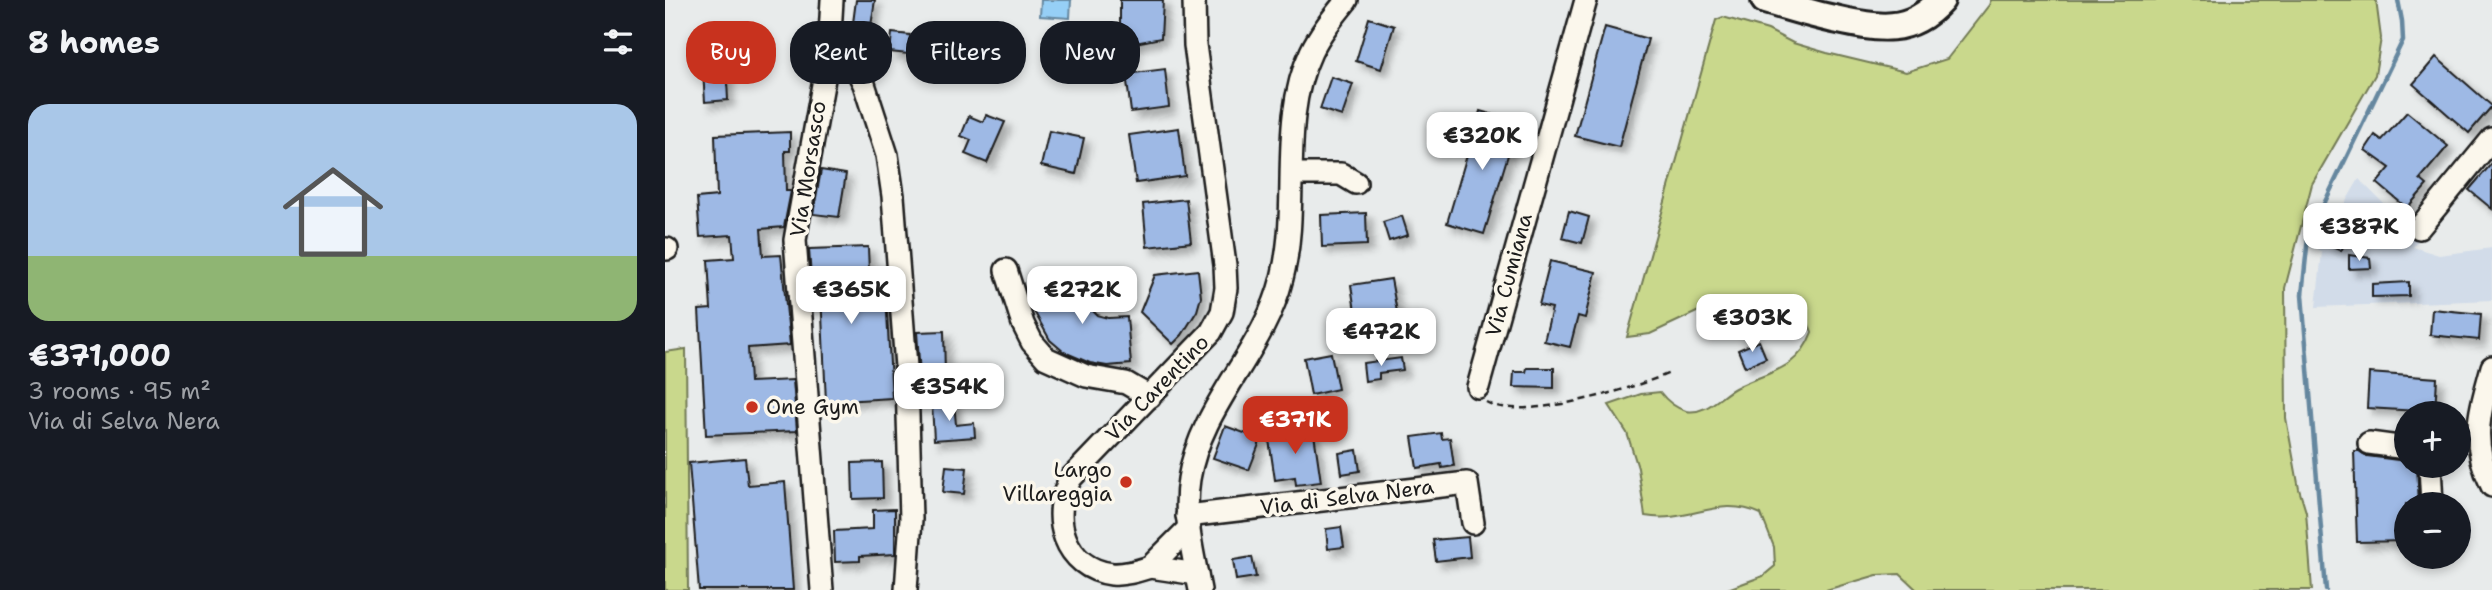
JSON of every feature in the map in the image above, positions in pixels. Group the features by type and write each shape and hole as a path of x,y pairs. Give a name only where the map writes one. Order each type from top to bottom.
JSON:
{"main road":[{"path":"1765,0 1808,13 1874,28 1887,28 1909,23 1941,0"}],"street":[{"name":"Via Morsasco","path":"831,21 832,0"},
{"name":"Via Carentino","path":"1194,0 1195,46 1226,288 1221,312 1211,332 1071,478 1064,489 1059,510 1067,543 1079,558 1093,568 1110,574 1121,574 1150,567 1199,582"},
{"name":"Via Cumiana","path":"1478,387 1586,0"},
{"path":"1199,582 1188,522 1189,481 1195,451 1205,424 1258,338 1282,278 1291,201 1292,132 1303,76 1310,53 1336,5"},
{"name":"Via Morsasco","path":"822,590 795,240 823,84"},
{"path":"864,84 887,155 893,196 907,380 911,519 906,590"},
{"path":"2419,228 2492,139"},
{"path":"1291,174 1341,174 1356,183"},
{"path":"1006,270 1023,324 1032,342 1046,358 1086,376 1126,383 1150,397"},
{"path":"2471,430 2480,413 2492,367"},
{"path":"2471,441 2492,486"},
{"path":"2369,443 2394,446"},
{"name":"Via di Selva Nera","path":"1188,522 1467,483 1473,523"},
{"path":"1150,567 1188,522"}],"path":[{"path":"1478,387 1481,397 1491,405 1523,407 1603,396 1670,373"}],"shaded area":[{"path":"2359,179 2419,239 2413,247 2439,255 2492,248 2492,300 2316,307 2322,252 2318,249"}],"green space":[{"path":"1991,0 2376,0 2381,38 2375,75 2312,184 2285,288 2286,418 2306,512 2312,590 1917,590 1900,574 1877,575 1826,590 1725,590 1763,576 1775,566 1774,547 1761,514 1731,507 1676,516 1645,516 1638,468 1627,433 1609,405 1641,394 1660,392 1682,410 1700,410 1735,388 1790,363 1806,345 1812,332 1803,309 1791,301 1713,321 1701,310 1650,334 1627,337 1716,20 1723,17 1768,30 1793,43 1906,72 1947,59"},
{"path":"686,349 688,590 665,590 665,352"}],"water":[{"path":"1041,0 1071,0 1070,18 1040,16"}],"building":[{"path":"856,0 875,0 872,21 853,21"},
{"path":"1120,0 1163,0 1161,38 1140,42 1140,21 1120,21"},
{"path":"1369,18 1394,26 1381,69 1356,61"},
{"path":"1605,27 1648,39 1619,147 1575,136"},
{"path":"892,33 906,35 906,54 892,52"},
{"path":"2436,57 2492,106 2469,133 2413,84"},
{"path":"1165,69 1169,107 1131,112 1127,84 1140,84 1140,72"},
{"path":"1331,77 1353,84 1342,116 1320,109"},
{"path":"704,84 727,84 728,100 705,102"},
{"path":"1480,111 1518,122 1484,234 1447,223"},
{"path":"2407,112 2448,146 2420,179 2427,185 2407,208 2377,183 2390,168 2365,150 2375,135 2382,140"},
{"path":"986,115 1005,122 987,163 965,154 971,140 961,136 969,116 983,122"},
{"path":"1179,128 1185,176 1136,183 1129,135"},
{"path":"1049,131 1084,138 1076,174 1041,166"},
{"path":"790,132 790,151 785,151 786,191 791,191 784,227 761,229 763,256 781,255 790,345 748,348 750,382 793,380 797,431 706,435 699,310 711,309 708,260 734,258 732,235 700,237 697,198 717,196 715,135"},
{"path":"2492,163 2492,209 2469,190"},
{"path":"821,170 846,174 839,217 813,214"},
{"path":"1186,199 1191,242 1147,247 1143,204"},
{"path":"2343,210 2358,217 2341,251 2326,244"},
{"path":"1569,211 1589,217 1582,243 1562,238"},
{"path":"1366,213 1367,245 1322,247 1321,215"},
{"path":"1402,216 1408,235 1389,241 1383,222"},
{"path":"868,247 870,298 886,297 892,398 826,402 821,293 812,293 809,249"},
{"path":"2349,255 2370,258 2371,268 2349,269"},
{"path":"1550,261 1596,272 1585,318 1578,316 1570,347 1544,341 1552,308 1539,305"},
{"path":"1198,270 1201,297 1197,311 1173,344 1140,312 1155,275"},
{"path":"1391,279 1397,312 1356,318 1351,285"},
{"path":"1083,282 1087,305 1097,315 1108,318 1127,317 1131,364 1107,366 1090,363 1064,352 1050,340 1035,313 1031,291"},
{"path":"2409,282 2409,296 2372,297 2372,284"},
{"path":"2432,309 2481,314 2479,340 2430,335"},
{"path":"944,331 945,374 920,375 917,332"},
{"path":"1759,341 1766,358 1745,367 1738,350"},
{"path":"1331,353 1338,389 1311,395 1304,358"},
{"path":"1401,358 1403,370 1379,373 1379,379 1365,381 1363,363"},
{"path":"1527,368 1554,368 1554,388 1513,387 1514,372 1526,372"},
{"path":"2369,373 2437,378 2436,401 2394,401 2394,410 2367,408"},
{"path":"954,402 956,425 974,423 975,437 934,440 932,404"},
{"path":"1225,426 1261,439 1249,470 1213,458"},
{"path":"1313,427 1321,482 1296,485 1295,477 1275,480 1268,433"},
{"path":"1441,433 1442,439 1450,438 1454,466 1442,468 1441,464 1417,468 1412,437"},
{"path":"1357,450 1360,471 1342,474 1339,453"},
{"path":"2354,451 2367,456 2394,459 2394,478 2418,478 2418,492 2394,492 2394,541 2357,542"},
{"path":"745,458 748,485 785,482 793,590 699,590 689,463"},
{"path":"882,462 883,498 853,499 852,463"},
{"path":"946,466 967,468 964,494 943,492"},
{"path":"895,509 895,554 860,556 860,561 835,562 834,531 873,529 873,510"},
{"path":"1341,527 1344,547 1328,549 1326,529"},
{"path":"1468,537 1470,557 1436,561 1433,540"},
{"path":"1252,557 1256,577 1236,580 1233,560"}],"waterway":[{"path":"2326,590 2302,295 2308,237 2403,40 2398,0"}],"place":[{"name":"One Gym","path":"752,407"},
{"name":"Largo Villareggia","path":"1126,482"}]}
